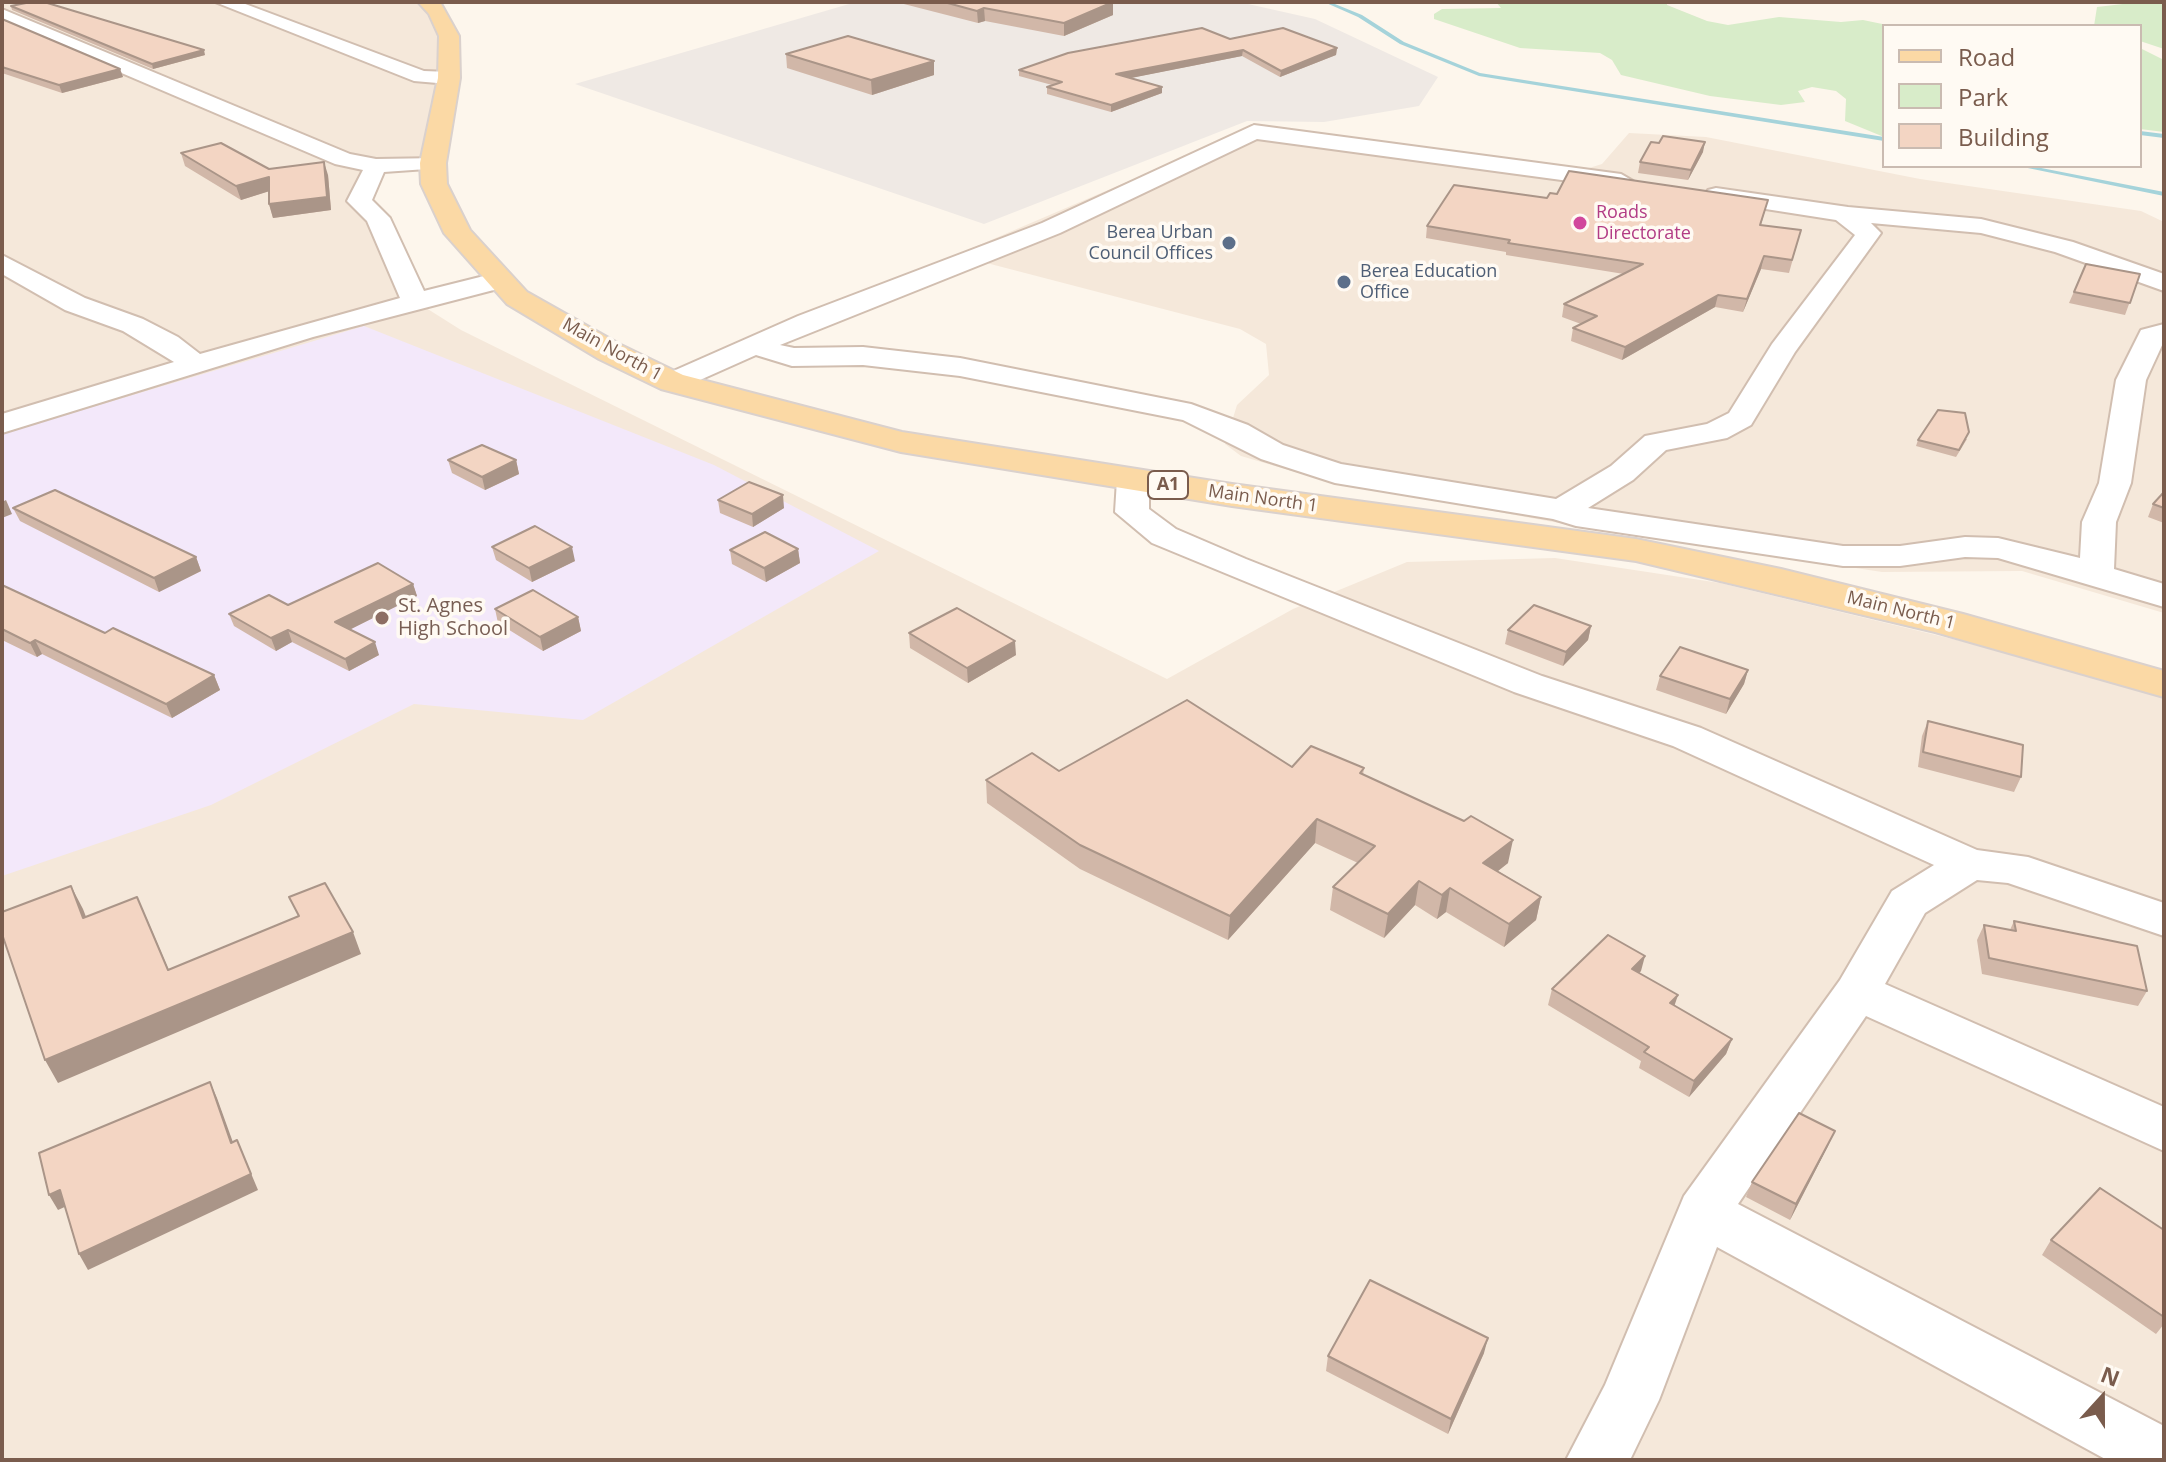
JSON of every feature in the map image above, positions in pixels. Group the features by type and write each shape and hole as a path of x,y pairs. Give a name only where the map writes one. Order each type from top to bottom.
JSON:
{"main road":[{"name":"Main North 1","path":"428,2 438,11 449,36 449,78 433,163 434,184 458,233 517,298 610,352 672,382 901,442 1133,480 1636,550 1949,623 2164,684"}],"street":[{"path":"224,2 421,77 449,78"},
{"path":"2,15 343,159 376,166 433,163"},
{"path":"672,382 994,247 1051,228 1254,132 1643,184"},
{"path":"376,166 359,201 378,218 415,301"},
{"path":"1686,191 1848,214 1981,226 2064,247 2164,283"},
{"path":"1561,510 1622,473 1656,443 1716,431 1740,419 1782,350 1867,239 1869,233 1848,219 1848,214"},
{"path":"2,263 75,304 133,325 168,343 195,364"},
{"path":"2,424 195,364 500,280"},
{"path":"2096,574 2099,522 2115,483 2131,380 2151,336 2164,332"},
{"path":"755,346 792,357 863,356 960,367 1191,413 1237,432 1272,452 1335,473 1561,510 1576,516 1843,556 1900,556 1965,547 1998,548 2164,596"},
{"path":"1133,480 1132,512 1164,536 1528,684 1687,737 1970,864 2012,868 2164,920"},
{"path":"1597,1460 1629,1400 1703,1212 1857,992 1908,902 1970,864"},
{"path":"1857,992 2164,1130"},
{"path":"1703,1212 2152,1452"}],"shaded area":[{"path":"2,2 428,2 444,26 433,163 376,166 360,201 415,301 461,330 1167,679 1293,609 1407,562 1555,558 1720,583 2077,669 2164,698 2164,1460 2,1460"},
{"path":"856,2 1239,2 1315,19 1438,77 1419,106 1324,122 1247,121 984,224 575,84"},
{"path":"1246,131 1586,169 1602,164 1629,133 1706,137 1920,179 2141,211 2164,222 2164,613 2022,571 1882,572 1553,522 1319,479 1241,456 1225,444 1237,405 1269,375 1266,344 1240,329 956,255"},
{"name":"St. Agnes High School","path":"364,326 714,465 879,551 583,720 414,704 211,805 2,876 2,434"}],"green space":[{"path":"1496,2 1667,2 1667,5 1707,21 1728,25 1779,17 1841,22 1863,20 1882,24 1882,136 1845,121 1846,99 1836,91 1812,87 1798,91 1805,102 1781,105 1710,96 1621,75 1612,60 1600,53 1520,48 1434,19 1434,14 1442,9 1501,8"},
{"path":"2164,2 2164,49 2142,42 2142,24 2094,24 2097,7"},
{"path":"2142,49 2164,60 2164,132 2142,129"}],"building":[{"path":"44,2 204,50 152,64 11,6"},
{"path":"944,2 1113,2 1064,23 984,8 977,11"},
{"path":"2,19 120,69 59,85 2,67"},
{"path":"1202,28 1230,39 1283,28 1337,48 1281,71 1243,50 1116,74 1162,87 1111,105 1047,87 1062,82 1019,70 1068,53"},
{"path":"848,36 934,61 871,80 786,54"},
{"path":"1663,136 1705,142 1691,170 1640,162 1651,142 1659,143"},
{"path":"221,143 269,169 324,162 327,197 269,204 269,177 236,186 181,153"},
{"path":"1569,171 1768,200 1760,225 1801,230 1792,260 1764,256 1747,299 1718,295 1625,347 1573,328 1597,316 1564,304 1643,264 1508,243 1510,240 1427,226 1454,185 1547,198 1550,193 1557,194"},
{"path":"2086,264 2140,274 2130,303 2074,292"},
{"path":"1938,410 1965,413 1969,432 1959,450 1918,440"},
{"path":"482,445 516,460 482,477 448,460"},
{"path":"749,482 783,495 752,514 718,500"},
{"path":"55,490 196,557 154,578 13,508"},
{"path":"2164,492 2164,508 2153,504"},
{"path":"535,526 572,547 529,568 492,547"},
{"path":"765,532 798,549 764,568 730,550"},
{"path":"378,563 413,584 335,622 375,642 345,659 288,630 271,638 229,614 269,595 288,605"},
{"path":"2,585 105,633 113,628 214,675 166,704 35,640 30,643 2,629"},
{"path":"533,590 578,617 540,637 495,609"},
{"path":"1534,605 1591,626 1566,652 1508,630"},
{"path":"957,608 1015,641 967,668 909,633"},
{"path":"1680,647 1748,670 1730,699 1660,676"},
{"path":"1187,700 1292,767 1311,746 1364,768 1360,773 1464,821 1471,816 1513,840 1483,863 1541,897 1509,924 1450,888 1442,895 1419,881 1388,914 1333,887 1375,846 1317,819 1230,916 1080,845 986,780 1032,753 1059,771"},
{"path":"1928,721 2023,745 2021,777 1923,752"},
{"path":"325,883 353,932 45,1060 2,934 2,912 71,886 83,918 137,897 168,970 299,916 289,897"},
{"path":"2014,921 2137,946 2147,991 1989,958 1984,925 2016,931"},
{"path":"1608,935 1645,956 1632,969 1678,995 1670,1003 1732,1039 1694,1081 1644,1052 1649,1047 1552,989"},
{"path":"210,1082 231,1143 237,1140 251,1174 79,1254 60,1190 49,1195 39,1153"},
{"path":"1799,1113 1835,1131 1796,1204 1752,1182"},
{"path":"2100,1188 2164,1230 2164,1317 2051,1240"},
{"path":"1370,1280 1488,1338 1451,1419 1328,1356"}],"waterway":[{"path":"1326,2 1360,16 1402,43 1479,74 1882,139"},
{"path":"2142,133 2164,136"},
{"path":"2031,168 2164,194"}],"place":[{"name":"Roads Directorate","path":"1580,223"},
{"name":"Berea Urban Council Offices","path":"1229,243"},
{"name":"Berea Education Office","path":"1344,282"},
{"name":"St. Agnes High School","path":"382,618"}]}
